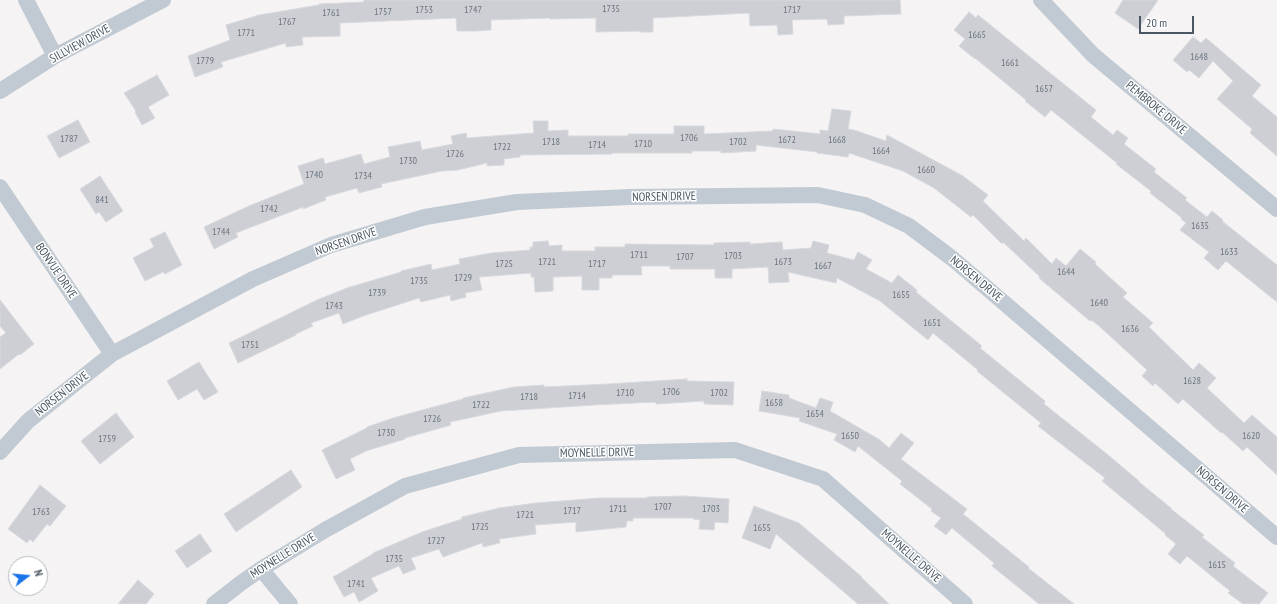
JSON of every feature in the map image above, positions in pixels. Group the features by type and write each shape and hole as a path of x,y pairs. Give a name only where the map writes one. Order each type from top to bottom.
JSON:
{"street":[{"path":"26,0 55,56"},
{"name":"SILLVIEW DRIVE","path":"0,91 55,56 163,0"},
{"name":"PEMBROKE DRIVE","path":"1041,0 1093,55 1277,209"},
{"name":"BONVUE DRIVE","path":"0,187 112,354"},
{"name":"NORSEN DRIVE","path":"0,452 28,421 112,354 253,280 331,245 425,217 518,202 630,197 818,195 865,205 909,226 953,259 1277,537"},
{"name":"MOYNELLE DRIVE","path":"214,604 261,569 325,530 405,486 519,455 735,450 823,478 965,604"},
{"path":"261,569 290,604"}],"building":[{"path":"364,0 900,0 901,14 844,16 844,24 828,25 827,19 792,20 793,34 778,35 777,25 750,26 749,13 653,18 653,32 596,32 596,18 491,20 491,30 476,31 457,31 456,18 340,23 340,36 302,37 303,45 286,47 286,43 221,62 223,67 195,77 188,56 230,40 226,25 259,15 319,4 364,2"},
{"path":"1123,0 1158,0 1138,29 1115,13"},
{"path":"969,12 976,18 978,15 1096,110 1091,117 1113,135 1117,130 1128,138 1124,144 1156,169 1154,172 1187,198 1185,200 1207,217 1212,211 1223,220 1222,221 1277,265 1277,302 1226,261 1218,270 1204,258 1209,252 1180,230 1186,223 1181,219 1182,218 1150,193 1151,191 1051,110 1045,117 959,46 965,39 954,30"},
{"path":"1193,37 1201,43 1206,38 1261,85 1252,96 1277,117 1277,156 1250,133 1252,129 1217,99 1233,81 1213,61 1199,78 1189,70 1187,72 1173,60"},
{"path":"157,75 169,95 148,107 155,118 142,125 135,112 136,111 124,93"},
{"path":"832,109 851,111 848,129 886,141 887,135 963,176 988,195 983,201 1024,241 1026,238 1052,264 1056,258 1066,266 1080,249 1096,262 1095,264 1127,293 1123,297 1153,323 1149,327 1193,370 1199,363 1216,378 1207,388 1244,423 1252,415 1277,437 1277,475 1247,447 1243,451 1183,399 1178,404 1155,383 1153,386 1142,376 1147,370 1098,325 1091,320 1090,321 1039,278 1040,277 1003,242 1002,244 973,215 971,217 934,188 903,171 849,153 848,157 756,145 756,151 721,153 721,151 692,151 692,153 520,155 520,157 504,159 504,165 487,166 487,163 458,170 442,171 381,184 382,187 359,193 357,188 325,197 326,200 303,209 303,207 236,233 238,237 214,249 204,227 249,206 304,184 298,166 323,158 325,164 361,154 364,164 390,157 388,147 420,141 422,150 453,144 451,136 466,133 467,138 534,133 533,121 548,121 548,131 568,130 568,136 674,134 674,126 704,126 704,134 773,131 773,129 820,134 820,130 828,131"},
{"path":"78,120 90,142 59,158 47,136"},
{"path":"100,176 123,211 106,222 99,212 96,214 80,189"},
{"path":"165,232 182,265 165,274 163,272 145,281 133,258 154,247 150,239"},
{"path":"548,241 549,246 562,245 562,251 595,251 595,247 625,247 625,244 714,245 714,243 750,242 750,244 782,242 783,250 811,248 813,241 829,245 827,253 854,260 858,252 872,260 866,269 892,283 898,275 917,290 916,292 982,346 980,348 1045,401 1044,404 1107,454 1204,535 1202,537 1235,563 1233,566 1268,593 1259,604 1243,604 1228,593 1230,591 1187,556 1180,564 1168,554 1176,544 1165,535 1166,534 1102,481 1105,478 1038,426 1041,423 977,371 978,370 933,333 928,340 880,301 837,278 836,283 788,272 789,282 769,283 768,267 732,269 732,278 715,278 715,269 670,269 670,266 641,266 642,275 612,275 612,278 599,278 599,290 582,290 582,276 553,277 553,291 535,292 534,277 531,277 531,273 479,277 482,290 465,293 466,297 451,301 450,295 421,302 419,298 343,324 339,313 311,323 313,326 238,363 229,343 317,300 347,288 401,271 431,264 432,270 460,264 459,259 491,253 530,250 530,247 533,247 533,242"},
{"path":"0,300 34,344 0,369 0,337 6,333 0,326"},
{"path":"199,362 218,392 204,400 197,389 178,400 167,381"},
{"path":"687,379 687,381 734,382 733,405 704,404 704,401 656,404 656,402 501,411 450,422 451,425 366,451 350,459 355,470 336,479 322,450 367,427 393,418 463,398 514,387 544,385 544,387"},
{"path":"762,391 789,395 789,398 816,408 820,398 833,402 830,411 880,440 889,448 901,433 914,443 901,459 967,509 963,514 1074,604 1039,604 992,566 994,563 952,528 946,535 934,526 941,518 900,484 902,481 858,446 855,452 834,440 837,434 799,421 800,418 759,411"},
{"path":"116,413 134,437 100,464 81,441"},
{"path":"291,470 302,487 236,532 224,514"},
{"path":"40,485 66,506 50,526 47,524 33,542 30,539 27,543 8,529"},
{"path":"684,496 729,499 728,523 715,522 714,530 699,529 700,520 693,519 694,518 633,518 633,521 627,521 626,527 576,532 576,522 535,525 536,534 499,539 500,543 483,547 482,543 443,557 439,549 411,558 416,569 403,574 399,566 371,578 378,591 359,602 354,592 344,597 333,577 373,553 422,532 462,519 462,517 499,508 536,503 599,498"},
{"path":"754,506 799,523 862,577 889,604 858,604 776,534 770,549 742,538"},
{"path":"200,534 212,551 187,568 175,551"},
{"path":"138,580 154,594 146,604 118,604"}]}
